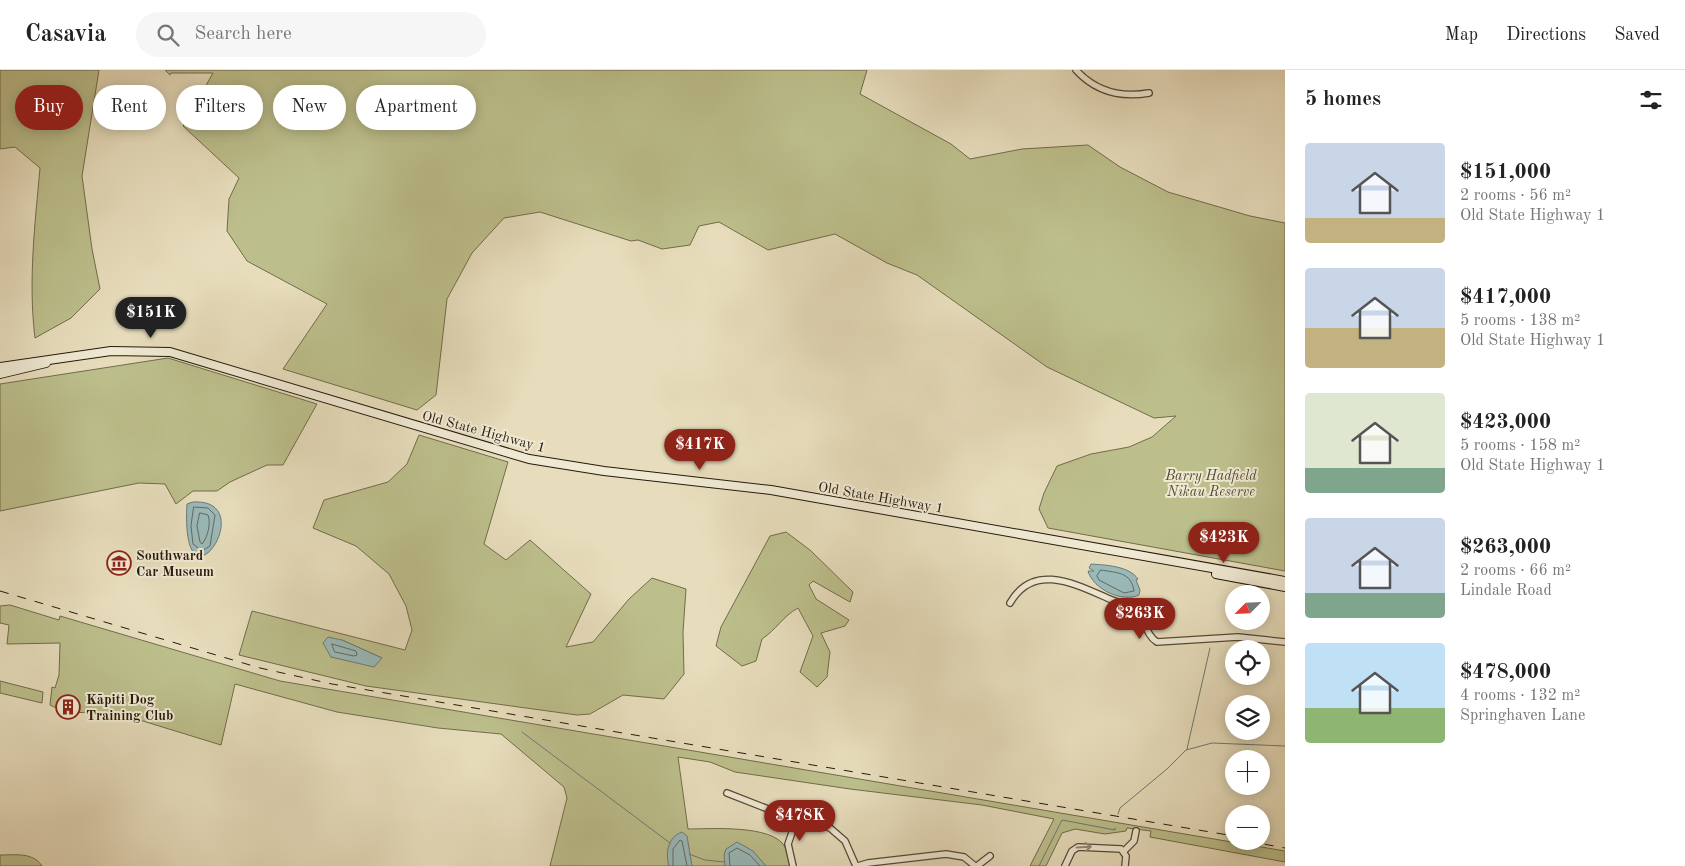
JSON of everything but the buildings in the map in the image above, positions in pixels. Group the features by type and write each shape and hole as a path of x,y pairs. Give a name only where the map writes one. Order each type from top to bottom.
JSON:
{"main road":[{"name":"Old State Highway 1","path":"0,367 79,354 120,351 170,352 529,459 604,471 771,490 1285,581"},
{"name":"Old State Highway 1","path":"0,374 79,354"},
{"name":"Old State Highway 1","path":"1184,564 1209,572 1285,588"},
{"path":"1250,575 1285,577"}],"street":[{"path":"1076,70 1087,82 1109,92 1134,96 1149,93"},
{"path":"1010,603 1021,587 1028,582 1039,578 1050,579 1079,586 1132,607 1139,614 1150,636 1157,642 1238,637 1285,642"},
{"path":"727,793 768,809 823,825 837,832 845,841 857,866 868,863 946,854 964,857 976,866 990,856"},
{"path":"793,866 788,844 797,818"},
{"path":"1124,851 1134,841 1136,832"},
{"path":"1064,866 1072,851 1080,846 1120,849 1124,851"},
{"path":"1124,851 1126,857 1125,866"}],"green space":[{"path":"0,70 99,70 97,85 93,85 93,107 82,176 92,249 100,289 71,318 35,338 32,274 40,168 15,147 0,149"},
{"name":"Barry Hadfield Nikau Reserve","path":"165,70 867,70 860,94 951,144 970,159 1022,149 1088,145 1120,167 1168,192 1250,216 1285,223 1285,571 1048,528 1039,509 1044,493 1057,466 1091,454 1129,447 1152,437 1176,416 1154,418 1047,367 917,275 887,263 835,234 768,250 719,222 699,226 690,245 662,249 638,240 631,241 540,212 504,218 472,253 447,299 436,395 417,410 283,369 327,304 247,261 227,231 229,199 239,178 187,130 263,130 263,85 206,85 213,73 171,73 170,75"},
{"path":"168,358 317,404 283,465 267,465 230,482 217,491 193,491 176,504 165,484 139,483 0,511 0,384"},
{"path":"419,435 508,462 484,544 506,560 530,540 591,594 566,647 593,642 629,599 652,578 686,589 683,632 684,674 664,699 623,695 590,714 577,715 366,686 239,655 252,611 405,650 412,630 406,606 389,574 356,546 313,528 324,500 388,482 407,464","holes":["342,640 382,658 350,660 331,657"]},
{"path":"786,532 810,550 853,592 850,602 813,581 809,585 816,599 849,620 845,626 821,633 830,652 827,677 817,687 800,672 813,636 798,608 762,639 756,661 742,666 716,646 721,627 770,536"},
{"path":"10,605 59,620 60,616 280,681 1225,841 1225,850 1270,850 1270,848 1285,851 1285,862 1150,837 1151,831 1127,828 1126,831 1105,834 1075,829 1062,833 1046,866 1030,866 1054,819 982,805 850,789 735,772 710,762 678,757 688,829 740,829 768,834 785,847 791,866 550,866 567,798 564,787 501,734 438,728 337,712 235,684 221,745 120,714 94,712 67,713 50,705 52,687 55,688 59,675 60,643 7,644 9,625 0,623 0,606"},
{"path":"0,681 43,692 42,703 0,693"},
{"path":"0,855 29,856 42,866 0,866"}],"water":[{"path":"193,502 213,506 221,518 220,533 214,546 204,555 195,554 188,538 187,504"},
{"path":"1091,564 1117,567 1129,571 1138,579 1136,580 1140,590 1139,595 1132,597 1117,596 1102,589 1091,578 1088,571 1094,571 1089,568"},
{"path":"328,637 342,640 382,658 374,667 331,657 323,643"},
{"path":"682,832 687,836 692,866 669,866 667,856 669,846 677,834"},
{"path":"737,842 753,851 766,866 725,866 724,855 726,849"}],"waterway":[{"path":"1187,749 1210,648"},
{"path":"522,732 670,843"},
{"path":"1118,814 1120,808 1167,769 1186,750 1212,743 1285,746"},
{"path":"1039,866 1062,820 1115,830 1115,828"},
{"path":"689,854 705,860 724,862"}],"railway":[{"path":"0,591 260,668 332,684 1225,834"},
{"path":"1270,845 1285,848"}],"place":[{"name":"Southward Car Museum","path":"119,563"},
{"name":"Kāpiti Dog Training Club","path":"68,707"}]}
